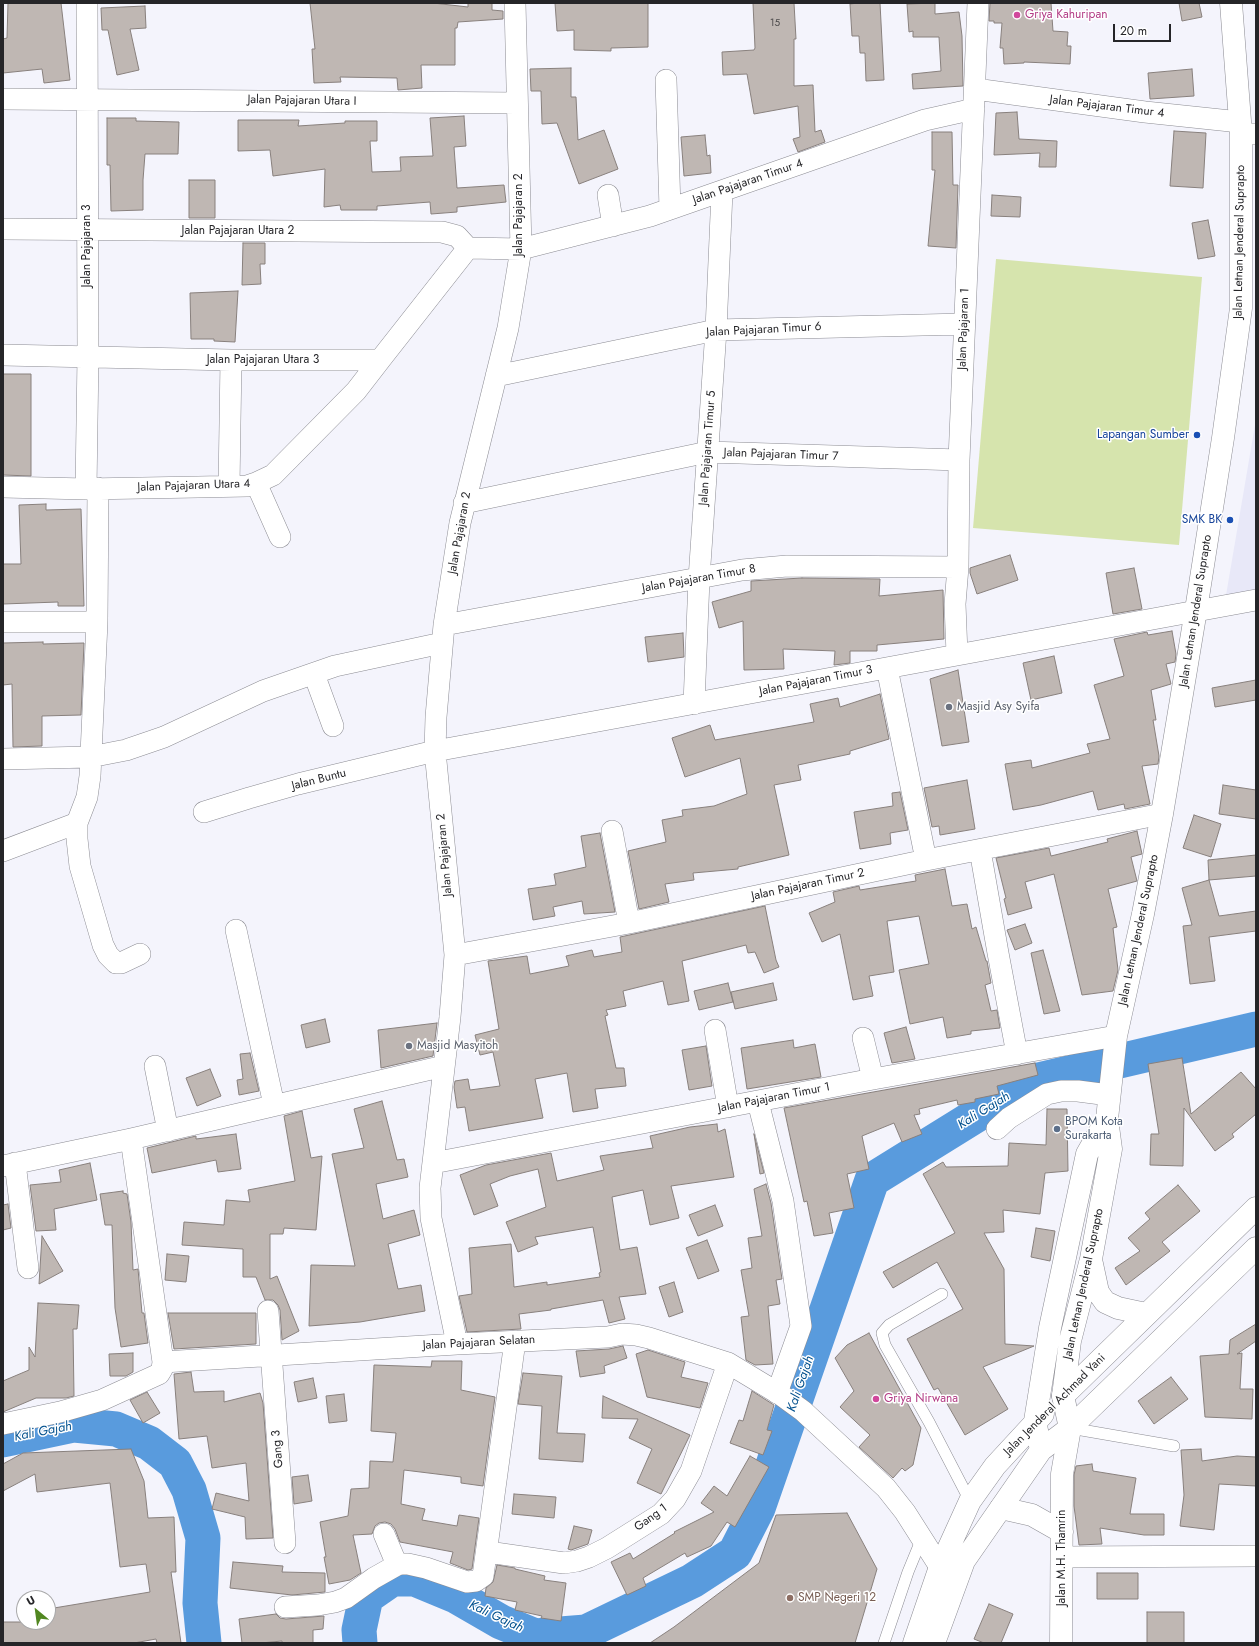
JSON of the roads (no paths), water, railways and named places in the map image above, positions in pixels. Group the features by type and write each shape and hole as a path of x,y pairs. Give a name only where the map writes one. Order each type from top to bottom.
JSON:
{"main road":[{"name":"Jalan Letnan Jenderal Suprapto","path":"1062,1474 1070,1428 1063,1396 1070,1341 1091,1259 1111,1149 1107,1119 1115,1042 1143,914 1162,814 1227,414 1241,308 1246,130 1231,3"},
{"name":"Jalan Letnan Jenderal Suprapto","path":"1041,1450 1035,1421 1050,1328 1087,1154 1107,1119"},
{"name":"Jalan Jenderal Achmad Yani","path":"914,1643 940,1567 970,1501 995,1466 1035,1421 1063,1396 1256,1208"},
{"name":"Jalan Jenderal Achmad Yani","path":"934,1643 964,1562 1041,1450 1070,1428 1256,1248"},
{"path":"1091,1259 1098,1292 1105,1302 1118,1308 1146,1314"},
{"name":"Jalan M.H. Thamrin","path":"1061,1643 1062,1474"},
{"path":"1001,1508 1032,1515 1062,1532"}],"street":[{"name":"Jalan Pajajaran 3","path":"77,823 87,797 90,776 97,622 88,356 86,230 87,3"},
{"name":"Jalan Pajajaran 2","path":"457,1344 431,1218 430,1188 450,1017 455,954 435,751 436,717 443,634 464,504 508,328 521,249 516,3"},
{"name":"Jalan Pajajaran 1","path":"957,654 955,604 958,567 959,460 978,3"},
{"path":"666,80 670,209"},
{"name":"Jalan Pajajaran Timur 4","path":"975,89 1145,112 1246,130"},
{"name":"Jalan Pajajaran Utara I","path":"3,99 517,103"},
{"name":"Jalan Pajajaran Timur 4","path":"468,248 521,249 613,226 722,192 925,120 974,109"},
{"name":"Jalan Pajajaran Timur 5","path":"694,704 699,579 716,330 722,192"},
{"path":"608,195 613,226"},
{"name":"Jalan Pajajaran Utara 2","path":"3,229 442,232 457,236 468,248"},
{"path":"380,360 468,248"},
{"name":"Jalan Pajajaran Timur 6","path":"496,376 716,330 964,324"},
{"name":"Jalan Pajajaran Utara 3","path":"3,355 231,360 380,360"},
{"path":"229,486 231,360"},
{"name":"Jalan Pajajaran Utara 4","path":"3,487 92,488 247,486 256,483 272,475 356,391 380,360"},
{"name":"Jalan Pajajaran Timur 7","path":"464,504 708,452 959,460"},
{"path":"256,483 280,537"},
{"name":"Jalan Pajajaran Timur 8","path":"3,759 90,757 126,750 164,737 263,691 335,666 443,634 742,570 787,566 958,567"},
{"name":"Jalan Pajajaran Timur 3","path":"435,751 1256,600"},
{"path":"3,622 97,622"},
{"path":"887,668 926,860"},
{"path":"314,674 333,726"},
{"name":"Jalan Buntu","path":"204,812 298,784 435,751"},
{"name":"Jalan Pajajaran Timur 2","path":"455,954 629,923 926,860 1162,814"},
{"path":"3,851 77,823 80,866 103,945 108,955 116,963 121,963 140,954"},
{"path":"612,831 629,923"},
{"path":"980,850 1017,1054"},
{"path":"236,930 274,1105"},
{"path":"716,1030 728,1107"},
{"path":"863,1038 873,1079"},
{"name":"Jalan Pajajaran Timur 1","path":"433,1164 873,1079 1017,1054 1115,1042"},
{"path":"155,1066 168,1131"},
{"path":"28,1268 9,1165 168,1131 444,1066"},
{"path":"997,1129 1009,1118 1047,1094 1110,1090"},
{"path":"758,1102 783,1200 801,1326 779,1394"},
{"path":"3,1424 60,1412 102,1400 159,1374 162,1369 163,1362 131,1139"},
{"name":"Gang 3","path":"268,1311 270,1355 285,1543"},
{"name":"Jalan Pajajaran Selatan","path":"163,1362 457,1344 636,1335 728,1363 779,1394 803,1411 886,1488 906,1512 940,1567"},
{"path":"285,1607 318,1605 335,1602 346,1598 374,1578 398,1565 408,1564 426,1568 460,1581 476,1581 483,1576 488,1552 515,1341"},
{"name":"Gang 1","path":"488,1552 564,1563 577,1561 607,1548 661,1514 675,1499 691,1471 728,1363"},
{"path":"384,1534 398,1565"},
{"path":"1062,1557 1256,1556"}],"lane":[{"path":"942,1294 889,1325 882,1333 885,1345 929,1422 970,1501"},
{"path":"1070,1428 1174,1446"},
{"path":"884,1643 908,1572 922,1538"}],"waterway":[{"name":"Kali Gajah","path":"360,1643 359,1630 366,1597 392,1579 415,1579 456,1596 501,1622 535,1636 586,1632 692,1581 735,1553 758,1508 872,1180 1030,1082 1256,1029"},
{"name":"Kali Gajah","path":"3,1440 74,1425 116,1429 149,1443 175,1463 189,1490 203,1538 200,1603 204,1643"}],"place":[{"name":"Griya Kahuripan","path":"1017,15"},
{"name":"Lapangan Sumber","path":"1197,435"},
{"name":"SMK BK","path":"1230,520"},
{"name":"Masjid Asy Syifa","path":"949,707"},
{"name":"Masjid Masyitoh","path":"409,1046"},
{"name":"BPOM Kota Surakarta","path":"1057,1129"},
{"name":"Griya Nirwana","path":"876,1399"},
{"name":"SMP Negeri 12","path":"790,1598"}]}
